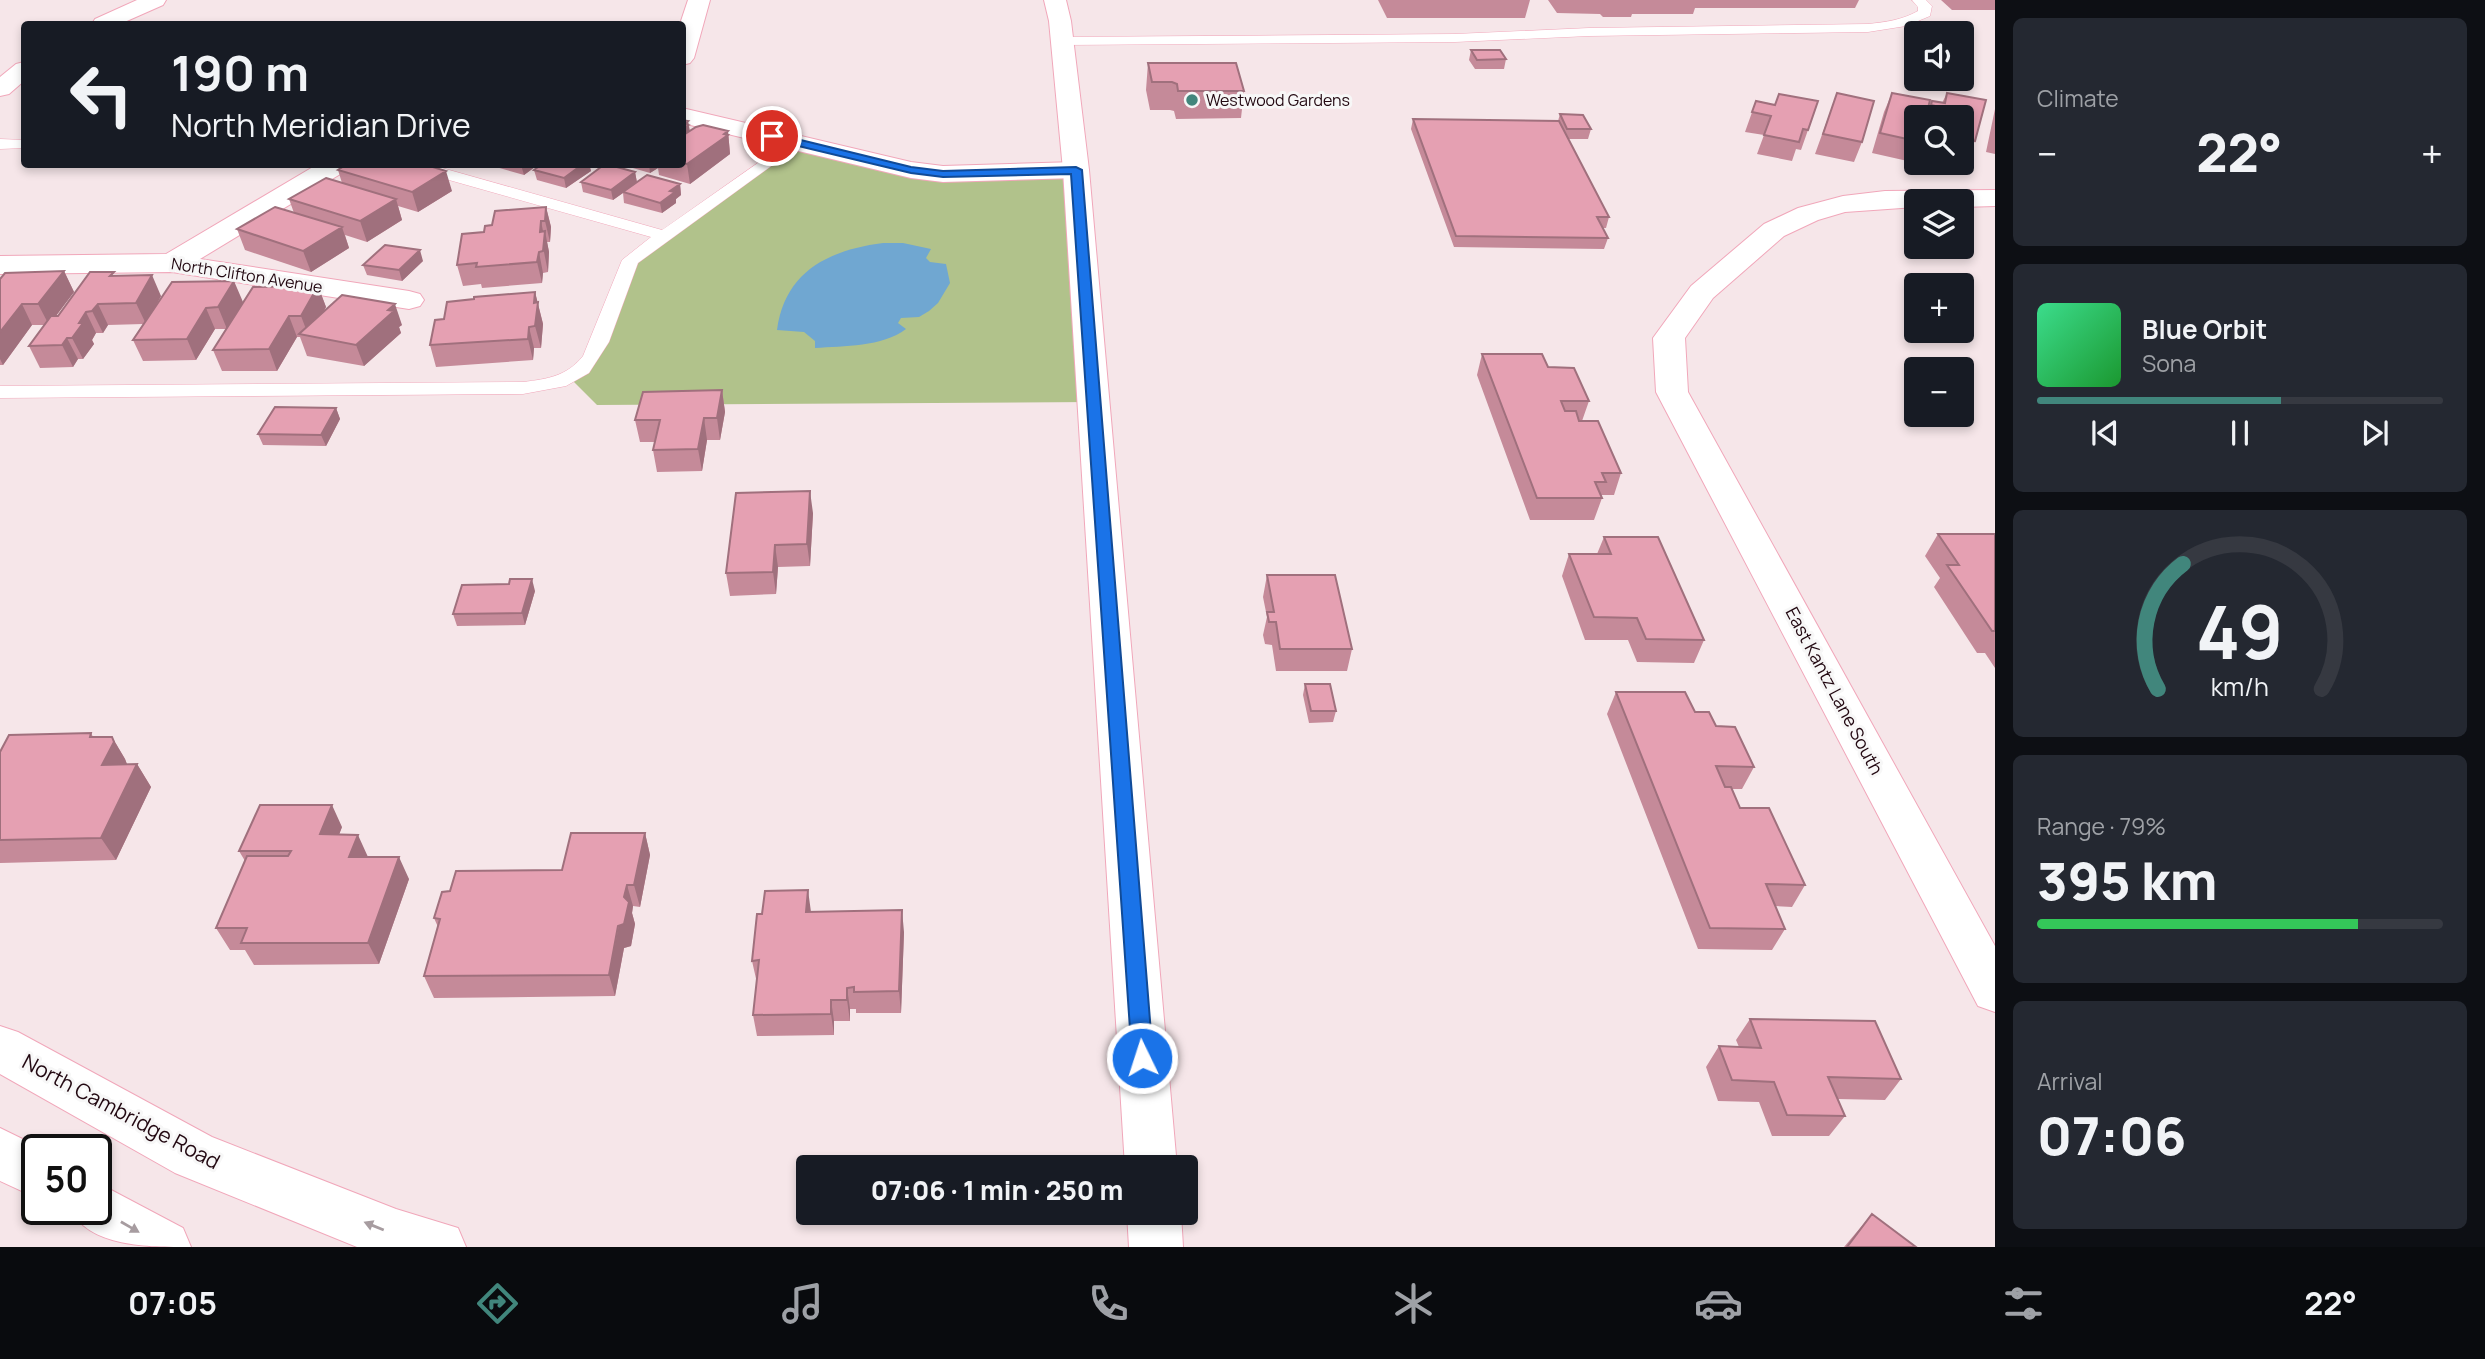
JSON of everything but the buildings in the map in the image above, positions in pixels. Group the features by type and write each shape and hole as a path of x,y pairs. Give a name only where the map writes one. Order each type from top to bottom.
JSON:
{"street":[{"path":"110,21 155,0"},
{"path":"686,44 699,0"},
{"path":"1055,0 1063,41 1076,170 1149,1155"},
{"path":"0,89 21,72"},
{"path":"686,116 911,170 943,174 1076,170"},
{"path":"172,263 331,168"},
{"name":"East Kantz Lane South","path":"1995,198 1885,199 1843,204 1808,214 1774,230 1702,292 1669,338 1672,392 1995,991"},
{"name":"North Clifton Avenue","path":"0,265 172,263 409,300"},
{"name":"North Cambridge Road","path":"0,1048 194,1155 396,1236 439,1247"},
{"path":"0,1153 21,1165"},
{"path":"112,1217 164,1247"},
{"path":"1155,1225 1156,1247"}],"lane":[{"path":"1063,41 1455,38 1589,32 1859,29 1891,26 1918,17 1926,13 1925,6 1919,0"},
{"path":"0,392 523,388 548,385 570,378 585,368 595,352 620,277 631,260 795,142"},
{"path":"0,144 21,144"},
{"path":"423,168 665,236"}],"green space":[{"path":"795,142 911,170 1076,170 1093,402 597,405 570,378 585,368 631,260"}],"water":[{"path":"883,243 903,243 931,249 926,258 930,262 946,264 950,283 938,303 929,311 919,317 901,318 898,323 906,329 896,335 862,344 815,348 815,341 804,332 777,330 789,292 813,267 845,251"}],"place":[{"name":"Westwood Gardens","path":"1192,100"}],"route":[{"path":"772,136 911,170 943,174 1076,170 1142,1058"}]}
